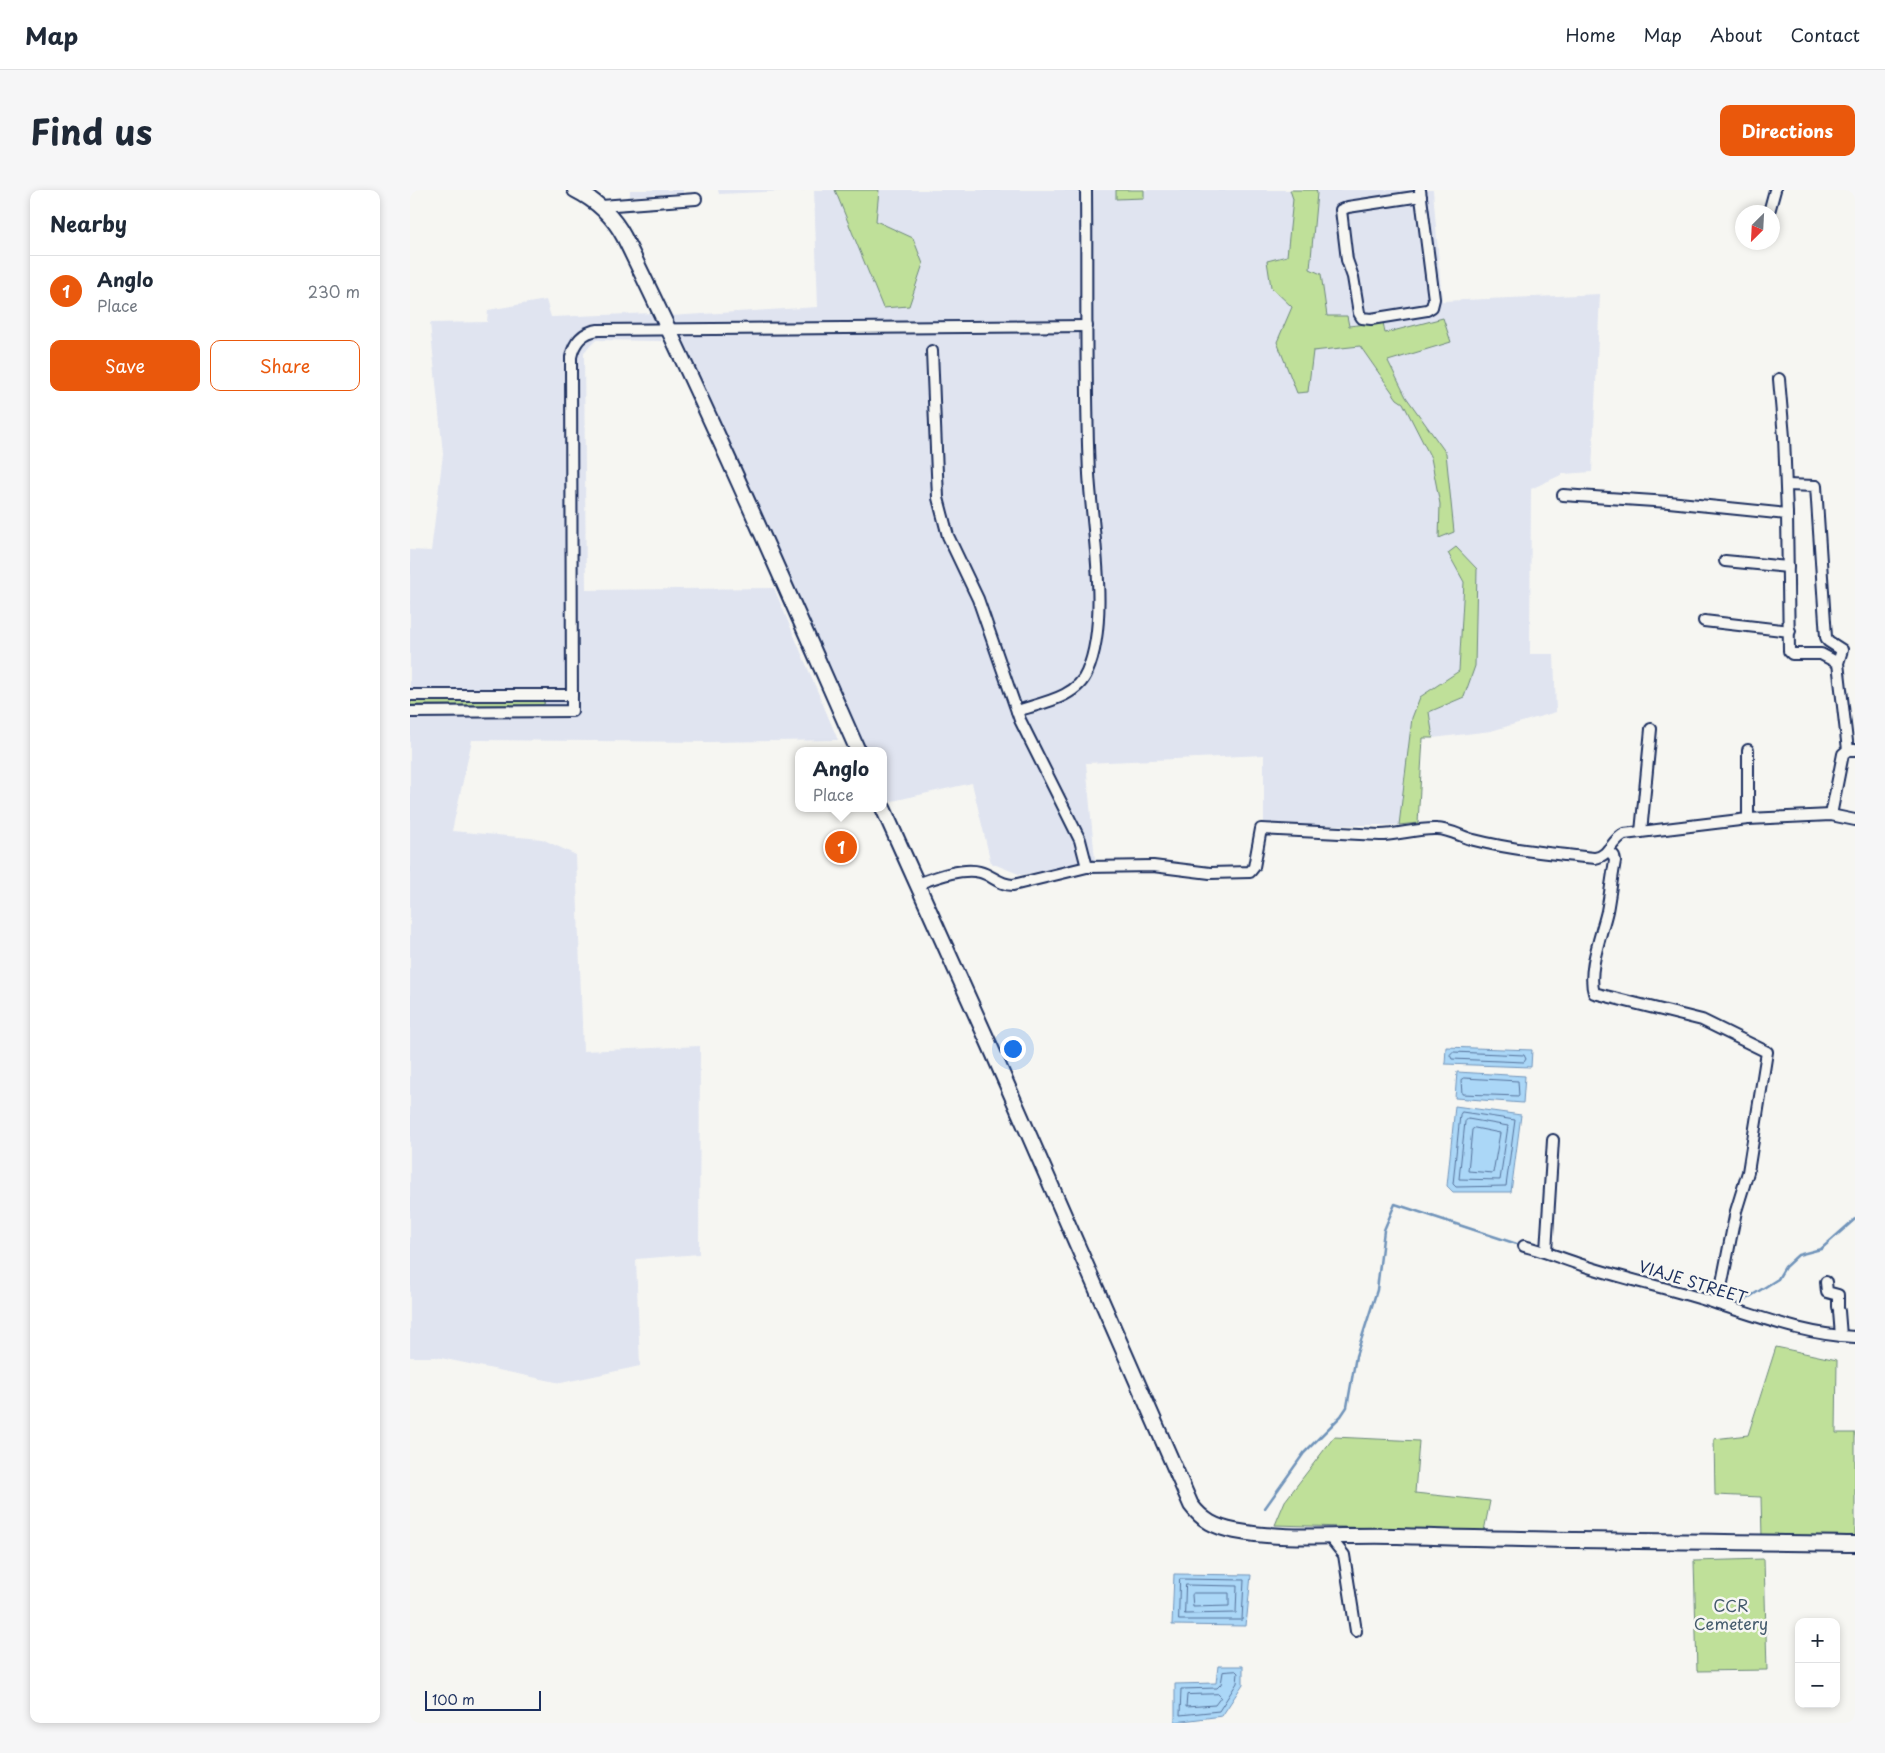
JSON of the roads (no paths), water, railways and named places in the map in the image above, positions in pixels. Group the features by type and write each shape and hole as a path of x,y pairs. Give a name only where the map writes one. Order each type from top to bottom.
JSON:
{"street":[{"path":"576,190 601,206 618,226 670,329 755,515 856,747"},
{"path":"1017,711 1068,693 1080,684 1087,673 1093,654 1098,602 1089,473 1086,190"},
{"path":"1771,205 1775,190"},
{"path":"1421,193 1433,304 1426,311 1371,319 1362,318 1359,314 1348,262 1341,210 1421,193"},
{"path":"601,206 690,196"},
{"path":"410,712 572,711 572,351 580,338 594,331 670,329 1087,326"},
{"path":"932,351 938,498 942,517 978,599 1017,711 1080,840 1087,867"},
{"path":"1779,378 1786,484 1789,651 1792,654 1822,654 1838,663"},
{"path":"1786,484 1816,486 1826,637 1842,650 1838,663 1851,750 1843,754 1831,815"},
{"path":"1563,495 1669,502 1787,514"},
{"path":"1725,561 1788,567"},
{"path":"1704,621 1790,631"},
{"path":"410,696 572,695"},
{"path":"1641,832 1651,729"},
{"path":"1748,750 1748,819"},
{"path":"885,812 990,1046 1191,1505 1202,1519 1210,1524 1236,1531 1281,1535 1855,1544"},
{"path":"917,884 972,871 986,874 1001,883 1013,885 1087,867 1153,866 1210,873 1250,872 1256,856 1260,828 1380,836 1394,835 1410,830 1439,829 1473,840 1538,852 1595,858 1603,856 1620,836 1641,832 1748,819 1831,815 1855,820"},
{"path":"1608,850 1614,856 1615,861 1607,910 1595,961 1592,987 1595,994 1702,1020 1765,1049 1766,1052 1748,1172 1734,1218 1718,1304"},
{"path":"1546,1251 1553,1140"},
{"name":"VIAJE STREET","path":"1524,1246 1546,1251 1582,1265 1718,1304 1771,1322 1855,1337"},
{"path":"1826,1282 1827,1292 1838,1295 1841,1336"},
{"path":"1328,1535 1344,1555 1356,1631"}],"water":[{"path":"1446,1047 1532,1050 1531,1067 1445,1064"},
{"path":"1457,1072 1525,1076 1523,1103 1455,1098"},
{"path":"1455,1106 1521,1115 1511,1192 1453,1192 1447,1186"},
{"path":"1174,1574 1251,1575 1246,1626 1172,1625"},
{"path":"1218,1666 1243,1666 1243,1684 1222,1716 1175,1722 1175,1684 1216,1683"}],"waterway":[{"path":"1265,1508 1304,1453 1341,1416 1347,1407 1356,1356 1377,1290 1384,1230 1395,1204 1517,1244"},
{"path":"1735,1306 1778,1279 1785,1267 1798,1255 1821,1249 1855,1219"}],"place":[{"name":"Anglo","path":"841,847"}],"park label":[{"name":"CCR Cemetery","path":"1731,1615"}]}
